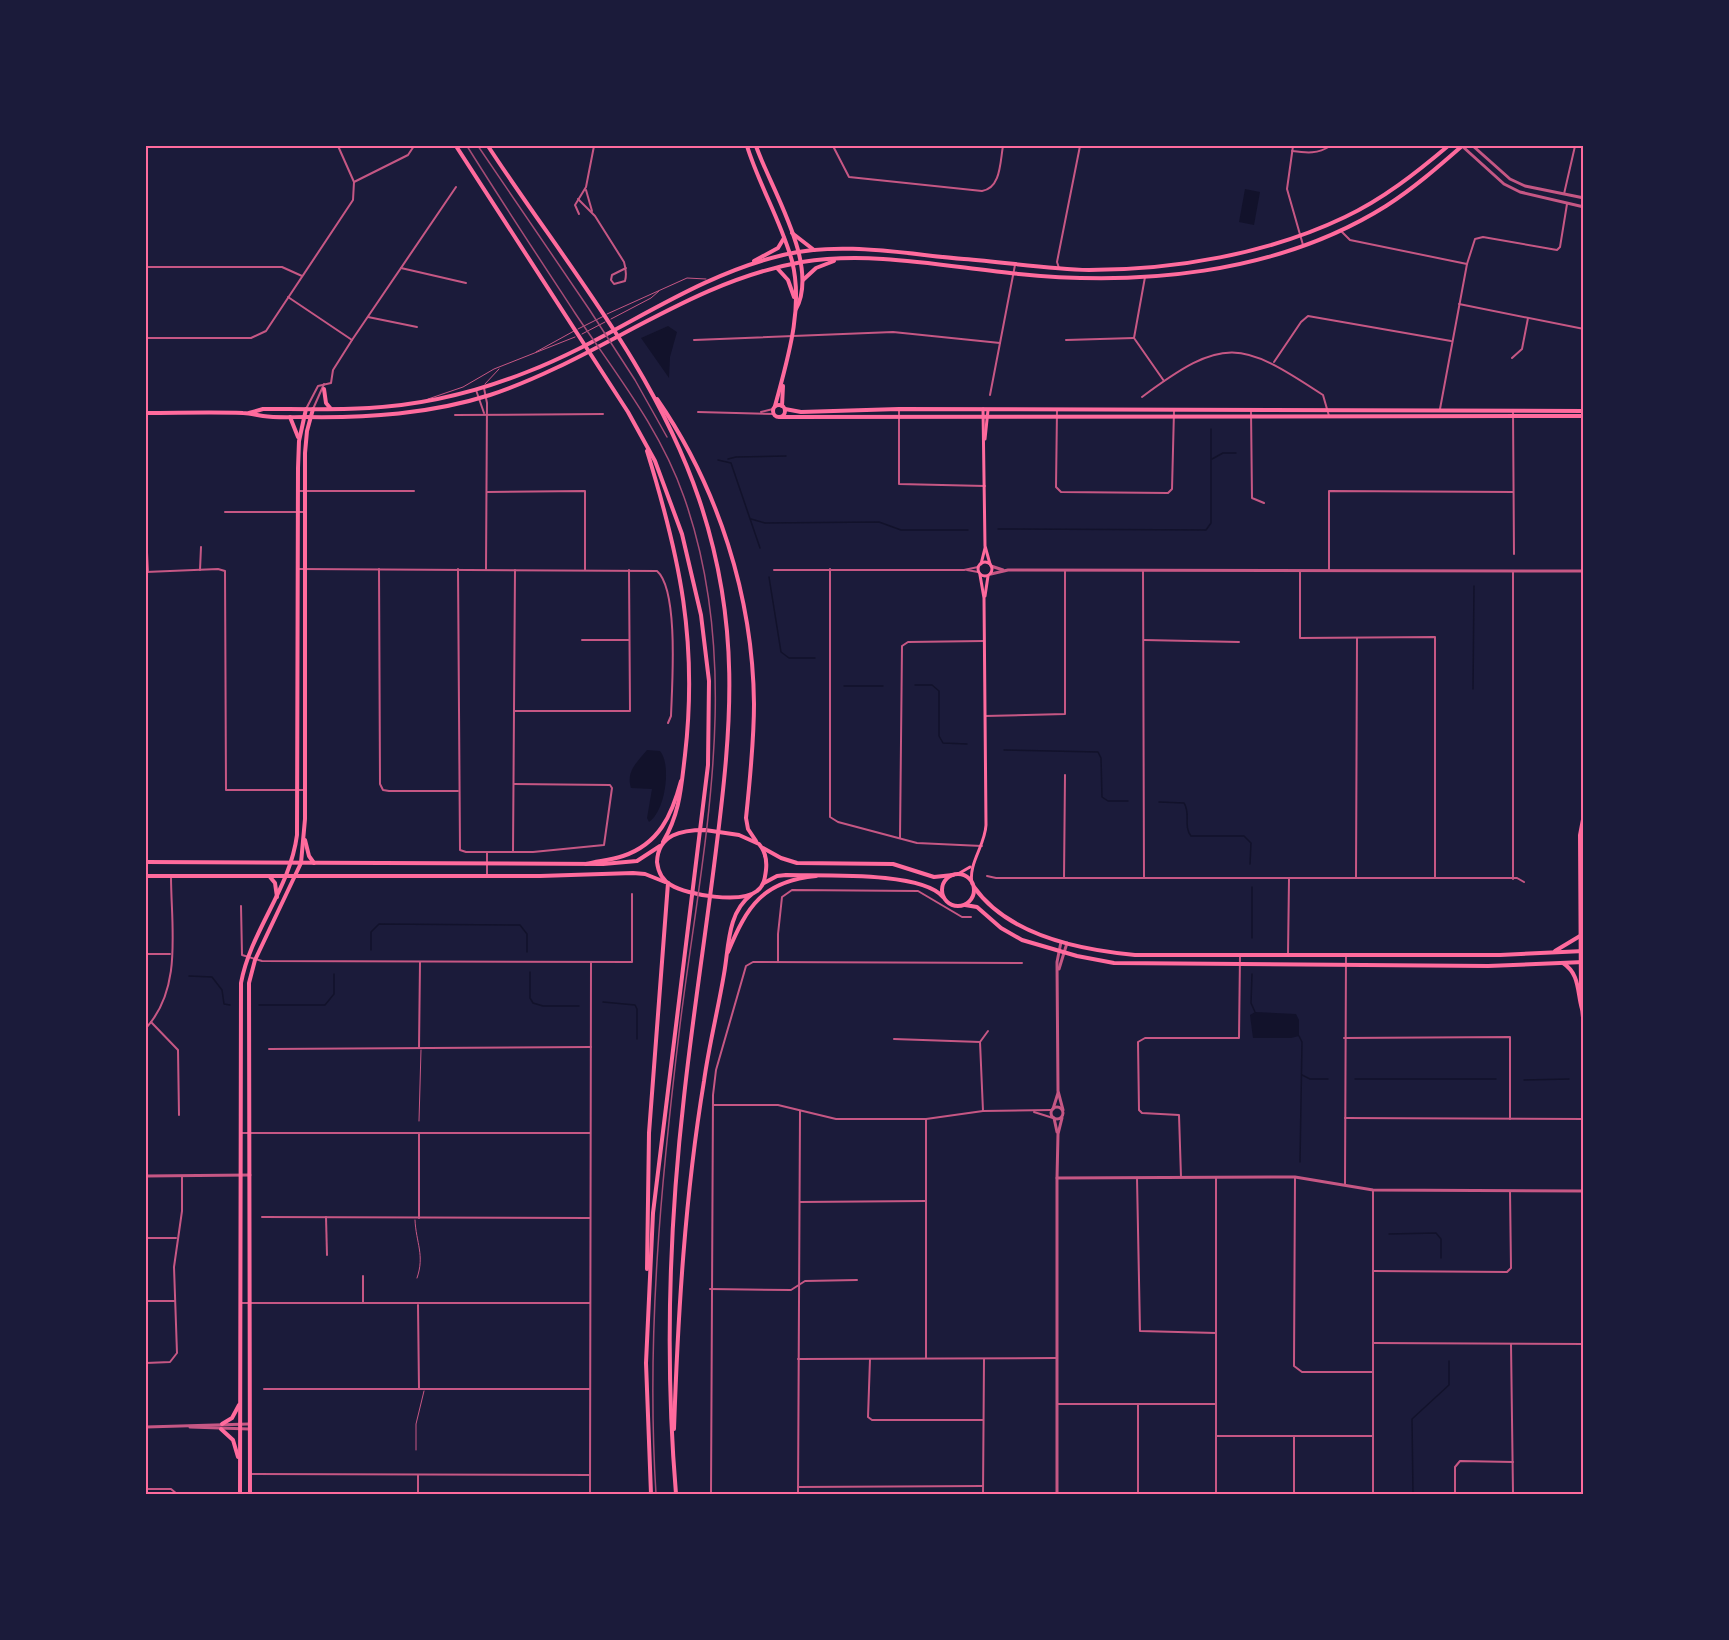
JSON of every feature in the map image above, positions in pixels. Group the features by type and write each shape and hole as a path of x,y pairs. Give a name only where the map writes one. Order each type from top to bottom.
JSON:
{"main road":[{"path":"456,146 644,440 672,502 687,550 701,615 710,698 703,822 658,1163 648,1303"},
{"path":"488,146 600,305 672,433 695,489 713,546 723,596 729,647 731,699 729,750 684,1096 676,1181 670,1299 676,1494"},
{"path":"747,146 793,264 796,310"},
{"path":"756,146 791,232 801,262 803,280 783,382 774,410"},
{"path":"745,265 816,250 859,250 1059,268 1128,268 1203,260 1299,234 1345,217 1382,196 1418,171 1448,146"},
{"path":"146,413 248,413 264,417 311,417 405,413 478,398 543,374 689,298 717,286 776,267 801,262 840,259 880,260 1088,280 1238,265 1303,245 1340,230 1385,207 1424,179 1462,146"},
{"path":"754,166 762,163"},
{"path":"791,232 816,250"},
{"path":"248,413 263,409 370,408 423,402 484,388 527,373 574,352 708,280 778,248 784,238"},
{"path":"803,280 816,268 840,259"},
{"path":"776,267 788,280 795,300"},
{"path":"640,373 676,426 701,475 727,540 750,646 754,703 746,818 748,829 762,848 797,863 893,864 934,877 955,875 968,878 986,902 1024,926 1064,942 1093,950 1135,955 1582,951"},
{"path":"780,417 783,407 783,382"},
{"path":"324,386 326,403 331,409"},
{"path":"774,410 783,407 801,412 899,409 1174,413"},
{"path":"240,1494 241,983 247,958 287,876 297,835 299,441 306,409"},
{"path":"250,1494 249,983 255,960 301,862 305,790 306,439 313,409"},
{"path":"774,410 780,417 1513,411 1584,413"},
{"path":"982,410 985,417 985,546 990,565 984,598"},
{"path":"985,417 988,410"},
{"path":"1440,413 1513,417 1584,413"},
{"path":"290,416 296,425 299,441"},
{"path":"644,440 669,524 684,596 689,690 679,809 662,844 657,864 667,883 649,1133 646,1393 651,1494"},
{"path":"965,905 973,897 972,866 982,846 986,825 984,598 979,574 979,565 985,546"},
{"path":"979,565 990,565"},
{"path":"979,574 990,575"},
{"path":"586,864 634,851 657,835 672,811 683,771"},
{"path":"1582,1010 1580,936 1584,814"},
{"path":"304,830 308,853 314,862"},
{"path":"146,862 586,864 638,861 677,833 700,830 729,833 756,841"},
{"path":"762,848 766,864 763,884"},
{"path":"943,897 945,882 972,866"},
{"path":"146,876 487,876 639,873 684,890 708,896 751,895"},
{"path":"674,1458 678,1303 703,1084 728,942 738,910 763,884 782,875 908,880 934,887 955,906 977,907 1012,935 1062,952 1114,963 1346,965 1582,962"},
{"path":"270,876 275,883 277,898"},
{"path":"726,957 742,920 765,893 786,881 816,876"},
{"path":"1552,953 1572,944 1580,936"},
{"path":"1563,963 1572,971 1578,983 1584,1028"},
{"path":"240,1404 232,1418 221,1427 233,1440 240,1464"}],"street":[{"path":"146,338 256,336 269,327 353,200 354,182 338,146"},
{"path":"354,182 408,155 414,146"},
{"path":"594,146 586,187 587,199 626,268 625,281 614,284 611,280 612,275 626,268"},
{"path":"833,146 849,177 982,191 990,190 995,185 1003,146"},
{"path":"1059,268 1057,262 1080,146"},
{"path":"1293,146 1287,189 1303,245"},
{"path":"1292,151 1310,153 1323,151 1330,146"},
{"path":"1462,146 1504,184 1520,192 1584,207"},
{"path":"1473,146 1510,179 1525,186 1584,198"},
{"path":"1564,194 1575,146"},
{"path":"306,409 318,386 331,383 333,370 352,340 456,187"},
{"path":"579,214 575,208 586,187"},
{"path":"578,199 595,216"},
{"path":"1440,413 1451,341 1467,264 1475,239 1483,237 1557,250 1560,247 1567,204"},
{"path":"1340,230 1350,240 1467,264"},
{"path":"990,395 1015,274 1015,263"},
{"path":"146,267 282,267 303,276"},
{"path":"400,268 466,283"},
{"path":"1145,276 1134,338 1164,381"},
{"path":"288,297 352,340"},
{"path":"1459,304 1584,329"},
{"path":"1274,362 1301,322 1308,316 1451,341"},
{"path":"368,317 417,327"},
{"path":"1512,358 1522,349 1528,318"},
{"path":"694,340 893,332 1000,343"},
{"path":"1066,340 1134,338"},
{"path":"1142,397 1188,363 1212,354 1232,352 1251,354 1274,362 1323,395 1329,413"},
{"path":"313,409 324,386"},
{"path":"484,388 486,396 486,569"},
{"path":"476,390 486,416"},
{"path":"899,409 899,484 985,486"},
{"path":"698,412 755,413 774,410"},
{"path":"1057,410 1056,488 1061,492 1168,493 1172,489 1174,413"},
{"path":"1513,411 1514,554"},
{"path":"1251,413 1251,498 1263,503"},
{"path":"455,415 603,414"},
{"path":"298,491 414,491"},
{"path":"486,492 585,491 585,570"},
{"path":"1329,570 1329,491 1513,492"},
{"path":"225,512 305,512"},
{"path":"146,532 147,572 218,569 225,571 227,579 225,790 305,790"},
{"path":"200,570 201,547"},
{"path":"964,570 979,565"},
{"path":"990,565 1003,570 1584,571"},
{"path":"299,569 657,571 665,580 672,624 671,716 668,723"},
{"path":"379,569 380,784 383,790 389,791 458,791"},
{"path":"458,569 460,850 513,852 604,845 612,788 606,783 514,784"},
{"path":"513,852 515,569"},
{"path":"830,569 830,812 832,819 927,844 982,846"},
{"path":"514,711 630,711 629,570"},
{"path":"774,570 964,570 979,574"},
{"path":"990,575 1003,570"},
{"path":"985,716 1065,714 1065,570"},
{"path":"1143,570 1144,877"},
{"path":"1300,570 1300,638 1435,637 1435,878"},
{"path":"1513,879 1514,571"},
{"path":"1356,877 1357,638"},
{"path":"582,640 629,640"},
{"path":"1144,640 1239,642"},
{"path":"900,838 902,646 908,642 984,641"},
{"path":"1064,878 1065,776"},
{"path":"487,852 487,876"},
{"path":"146,1028 168,992 171,954 171,876"},
{"path":"987,876 996,878 1356,877 1513,879 1524,882"},
{"path":"1288,954 1289,878"},
{"path":"778,962 779,909 782,897 792,890 918,891 962,917 971,917"},
{"path":"241,906 241,952 247,958 255,960 632,963 632,894"},
{"path":"1057,1494 1057,1178 1058,1134 1063,1110 1058,1091 1058,971 1064,942"},
{"path":"146,954 171,954"},
{"path":"1181,1178 1179,1115 1142,1113 1139,1110 1138,1042 1145,1038 1239,1038 1240,954"},
{"path":"1344,1185 1346,954"},
{"path":"420,962 420,1048"},
{"path":"711,1494 710,1289 713,1105 716,1070 744,970 750,963 778,962 1022,963"},
{"path":"590,1494 591,963"},
{"path":"151,1022 178,1050 178,1115"},
{"path":"983,1111 980,1042 988,1031"},
{"path":"1344,1038 1510,1037 1510,1119"},
{"path":"894,1039 980,1042"},
{"path":"270,1049 591,1047"},
{"path":"1058,1091 1053,1109 1058,1134"},
{"path":"713,1105 778,1105 836,1119 926,1119 983,1111 1034,1112 1059,1107 1063,1110"},
{"path":"798,1494 800,1111"},
{"path":"1034,1112 1053,1118 1062,1118"},
{"path":"1345,1118 1584,1119"},
{"path":"926,1119 926,1358"},
{"path":"240,1133 590,1133"},
{"path":"417,1218 419,1133"},
{"path":"146,1176 250,1175"},
{"path":"146,1363 170,1362 176,1357 178,1315 175,1301 176,1238 182,1211 182,1176"},
{"path":"1057,1178 1295,1178 1373,1190 1584,1191"},
{"path":"1137,1178 1140,1331 1216,1333"},
{"path":"1216,1178 1216,1494"},
{"path":"1295,1178 1294,1366 1302,1372 1373,1372"},
{"path":"1372,1494 1373,1190"},
{"path":"1373,1271 1507,1272 1511,1268 1510,1191"},
{"path":"799,1202 926,1201"},
{"path":"262,1217 590,1218"},
{"path":"326,1217 327,1255"},
{"path":"146,1238 176,1238"},
{"path":"363,1276 363,1303"},
{"path":"710,1289 791,1290 805,1281 857,1280"},
{"path":"146,1301 175,1301"},
{"path":"240,1303 590,1303"},
{"path":"418,1304 419,1389"},
{"path":"1373,1343 1584,1344"},
{"path":"1511,1343 1513,1494"},
{"path":"870,1358 868,1417 872,1420 983,1420"},
{"path":"798,1359 1056,1358"},
{"path":"983,1494 984,1359"},
{"path":"264,1389 590,1389"},
{"path":"1057,1404 1216,1404"},
{"path":"1138,1405 1138,1494"},
{"path":"146,1427 249,1427"},
{"path":"1216,1436 1373,1436"},
{"path":"1294,1437 1294,1494"},
{"path":"1455,1494 1455,1467 1460,1461 1513,1462"},
{"path":"250,1474 590,1475"},
{"path":"418,1475 418,1494"},
{"path":"798,1487 983,1486"},
{"path":"146,1489 171,1490 177,1494"}],"lane":[{"path":"535,354 565,335 687,278 696,277 708,280 717,286"},
{"path":"423,402 432,396 463,387 487,372 568,341 624,312 658,291"},
{"path":"484,388 488,379 500,368"},
{"path":"419,1121 420,1048"},
{"path":"417,1218 416,1239 422,1260 417,1278"},
{"path":"416,1450 416,1424 424,1400 424,1389"}],"shaded area":[{"path":"1245,189 1260,192 1254,225 1239,222"},
{"path":"668,326 677,332 670,357 669,378 641,338"},
{"path":"647,750 660,751 666,767 663,799 655,817 649,822 647,818 652,789 631,788 630,782 633,768"},
{"path":"1255,1012 1296,1014 1299,1020 1299,1036 1253,1038 1250,1015"}],"waterway":[{"path":"998,529 1206,530 1211,523 1211,429"},
{"path":"1212,459 1223,453 1236,453"},
{"path":"728,459 786,456"},
{"path":"718,460 731,463 760,548"},
{"path":"751,519 765,523 879,522 901,530 968,530"},
{"path":"769,577 781,652 789,658 815,658"},
{"path":"1473,689 1474,586"},
{"path":"915,685 932,685 939,691 939,736 943,743 967,744"},
{"path":"844,686 883,686"},
{"path":"1004,750 1098,752 1101,758 1102,797 1108,801 1128,801"},
{"path":"1159,802 1184,803 1191,836 1244,836 1251,843 1250,864"},
{"path":"1252,887 1252,938"},
{"path":"371,950 371,932 379,924 520,925 527,934 527,952"},
{"path":"530,972 530,998 533,1003 543,1006 579,1006"},
{"path":"259,1005 325,1005 334,994 334,974"},
{"path":"1252,974 1251,1003 1255,1012"},
{"path":"189,976 212,977 222,990 224,1004 230,1005"},
{"path":"603,1002 635,1005 637,1039"},
{"path":"1299,1036 1302,1042 1300,1162"},
{"path":"1302,1075 1310,1079 1328,1079"},
{"path":"1355,1079 1496,1079"},
{"path":"1524,1080 1569,1079"},
{"path":"1389,1234 1436,1233 1441,1239 1441,1258"},
{"path":"1413,1494 1412,1419 1449,1385 1449,1361"}],"railway":[{"path":"467,146 650,424 684,497 702,562 712,628 715,694 713,760 707,826 673,1084 657,1260 653,1377 656,1494"},
{"path":"478,146 589,309 635,380 667,437"}]}
